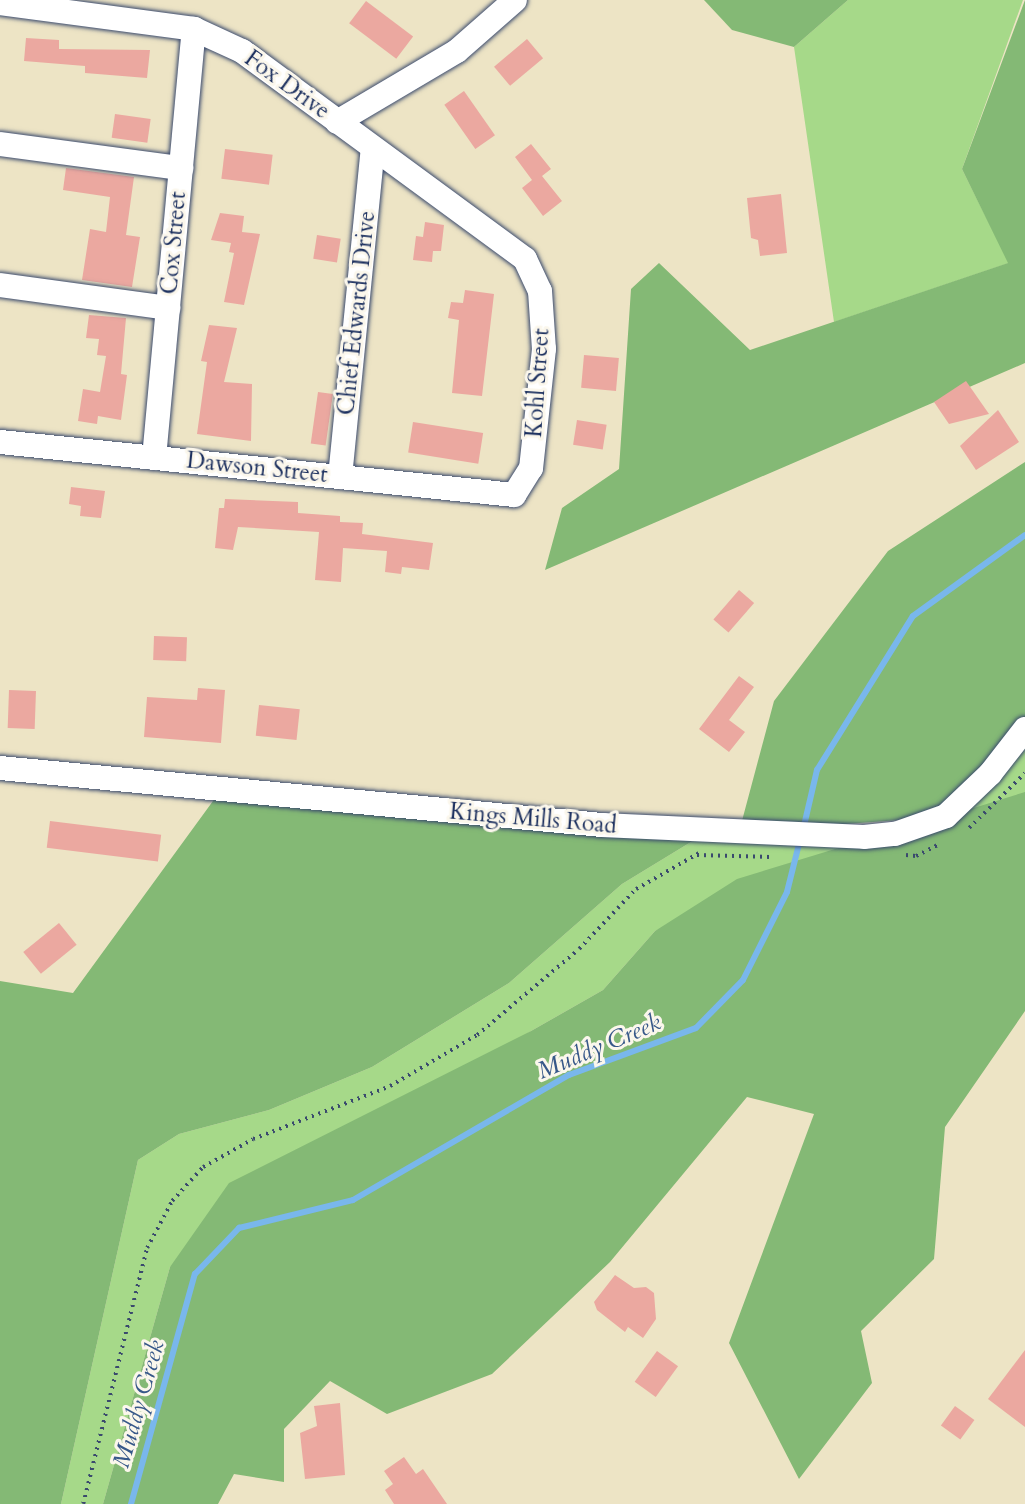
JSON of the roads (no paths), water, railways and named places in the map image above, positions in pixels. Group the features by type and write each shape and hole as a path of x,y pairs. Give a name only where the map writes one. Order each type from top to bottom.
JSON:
{"street":[{"path":"337,122 457,51 515,0"},
{"name":"Fox Drive","path":"0,3 194,29 242,51 373,149 460,209 530,268"},
{"name":"Cox Street","path":"154,458 194,29"},
{"path":"0,144 181,168"},
{"name":"Chief Edwards Drive","path":"340,477 373,149"},
{"name":"Kohl Street","path":"514,495 531,468 540,399 543,320 540,291 530,268"},
{"path":"0,285 168,308"},
{"name":"Dawson Street","path":"0,442 514,495"},
{"name":"Kings Mills Road","path":"0,768 737,844 895,834 946,816 990,774 1025,729"}],"waterway":[{"name":"Muddy Creek","path":"803,830 817,770 913,616 1025,535"},
{"name":"Muddy Creek","path":"131,1504 195,1274 239,1228 353,1200 569,1075 696,1028 743,980 787,892 800,840"}]}
